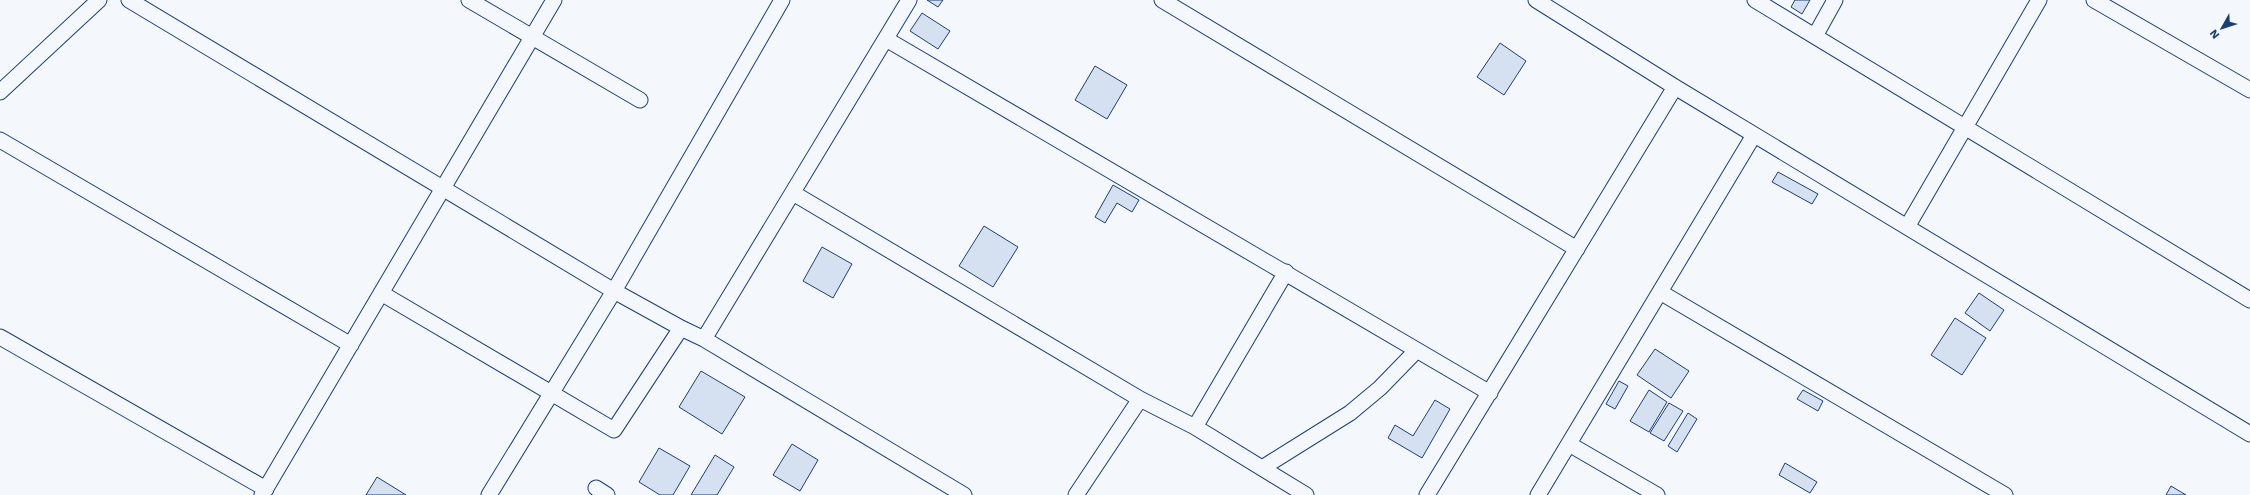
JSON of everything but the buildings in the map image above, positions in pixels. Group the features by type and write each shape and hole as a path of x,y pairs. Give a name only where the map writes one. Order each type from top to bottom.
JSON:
{"street":[{"path":"0,92 99,0"},
{"path":"129,0 614,291 680,328 704,339 964,495"},
{"path":"469,0 640,100"},
{"path":"0,337 264,492 554,0"},
{"path":"489,495 614,291 782,0"},
{"path":"704,339 909,0"},
{"path":"1162,0 1576,249"},
{"path":"1536,0 1675,87 2250,434"},
{"path":"1755,0 2250,300"},
{"path":"1815,36 1836,0"},
{"path":"1907,227 2039,0"},
{"path":"2094,0 2250,90"},
{"path":"886,39 1286,272 1416,351 1490,392"},
{"path":"1427,495 1675,87"},
{"path":"1538,495 1754,135"},
{"path":"0,140 351,345"},
{"path":"793,193 1140,399 1195,427 1306,495"},
{"path":"1195,427 1286,272"},
{"path":"1660,292 2005,495"},
{"path":"382,293 614,430 680,328"},
{"path":"1262,468 1350,413 1380,388 1416,351"},
{"path":"1076,495 1140,399"},
{"path":"1569,444 1657,495"}]}
